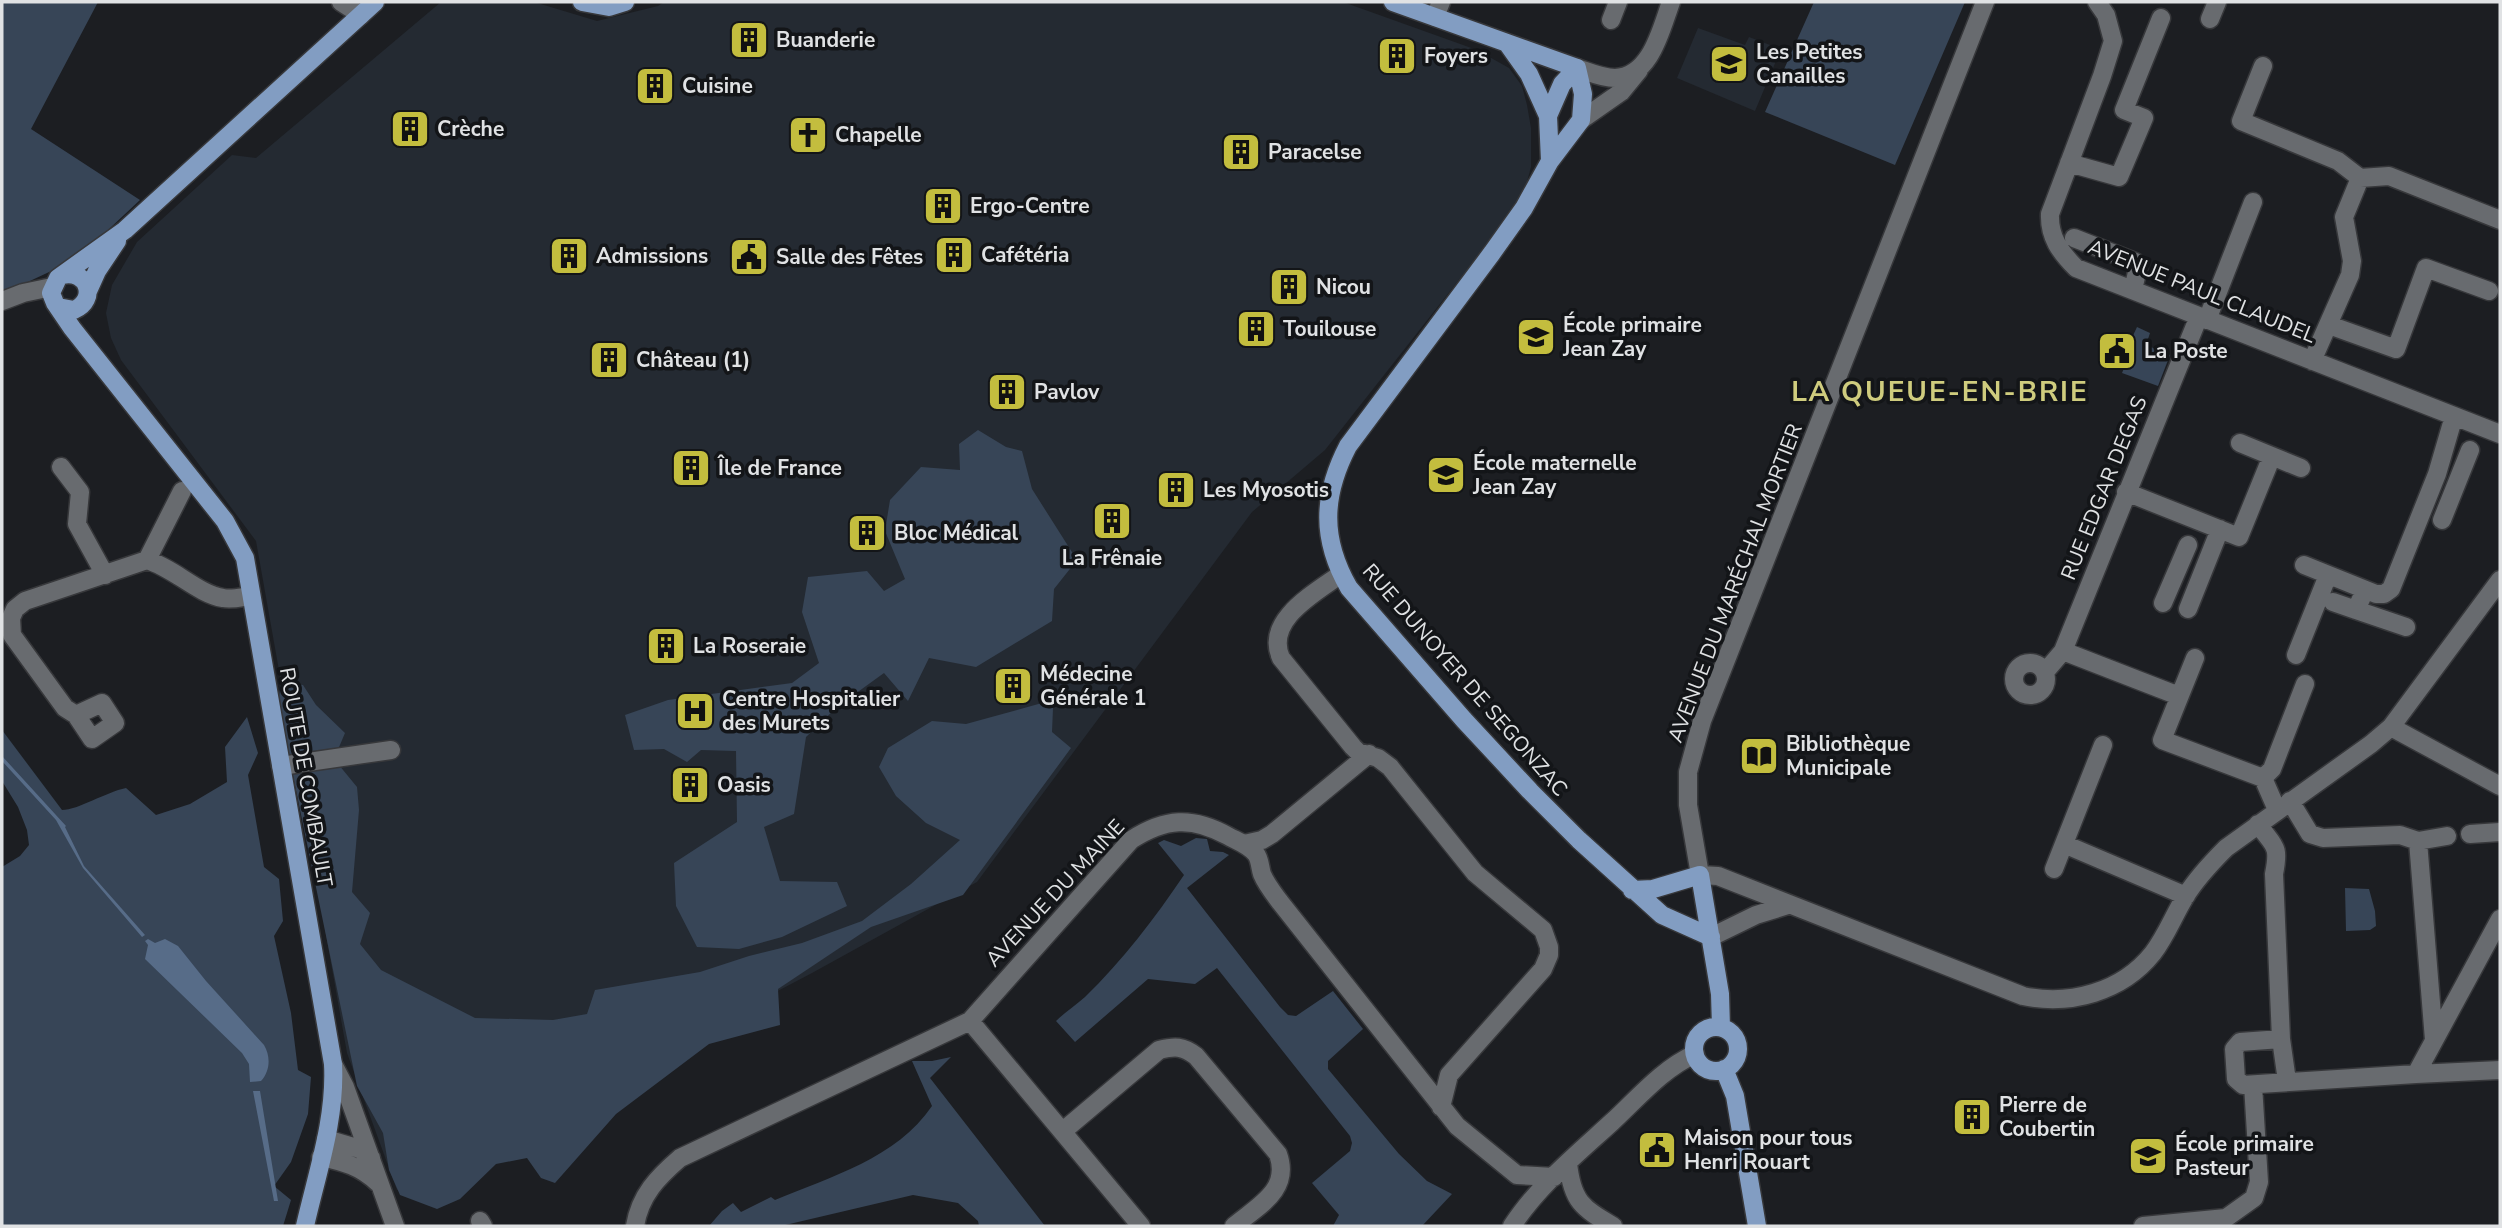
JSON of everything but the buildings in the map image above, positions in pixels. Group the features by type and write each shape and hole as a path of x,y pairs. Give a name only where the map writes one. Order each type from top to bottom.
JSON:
{"main road":[{"path":"125,230 97,271 86,298 69,311 58,307 52,298 57,281 125,230 375,2"},
{"path":"582,2 609,7 625,2"},
{"path":"1393,2 1438,9 1507,43 1577,68"},
{"path":"1507,43 1529,74 1548,116 1550,161"},
{"path":"1548,116 1562,83 1577,68"},
{"path":"1577,68 1583,94 1581,120"},
{"name":"RUE DUNOYER DE SEGONZAC","path":"1581,120 1550,161 1511,227 1348,446 1331,488 1326,518 1332,552 1341,574 1358,598 1530,791 1632,890 1662,915 1711,937"},
{"path":"57,281 68,274 79,276 84,280 86,298"},
{"name":"ROUTE DE COMBAULT","path":"86,298 85,324 110,376"},
{"name":"ROUTE DE COMBAULT","path":"58,307 225,521 245,558 333,1064 334,1089 326,1139 305,1226"},
{"path":"1632,890 1653,889 1700,875 1720,994 1721,1027"},
{"path":"1721,1027 1733,1034 1738,1046 1735,1060 1724,1069 1710,1070 1698,1061 1695,1043 1707,1029 1721,1027"},
{"path":"1724,1069 1735,1096 1757,1226"}],"street":[{"path":"341,2 361,15"},
{"path":"1611,20 1618,2"},
{"path":"1581,120 1621,92 1652,52 1671,2"},
{"name":"AVENUE DU MARÉCHAL MORTIER","path":"1700,875 1688,805 1688,772 1702,721 1985,2"},
{"name":"AVENUE PAUL CLAUDEL","path":"2097,2 2106,16 2113,41 2050,214 2049,225 2058,247 2076,268 2500,434"},
{"path":"2210,19 2217,2"},
{"path":"2069,163 2119,177 2144,118 2124,110 2161,18"},
{"path":"1577,68 1612,78 1626,76 1644,62"},
{"path":"2263,66 2241,121 2338,161 2360,177 2389,176 2500,220"},
{"path":"2312,361 2350,275 2352,261 2344,217 2360,177"},
{"name":"RUE EDGAR DEGAS","path":"2045,672 2063,651 2126,492 2253,202"},
{"path":"2074,238 2135,262 2138,268 2133,290"},
{"path":"2329,325 2396,349 2426,268 2489,291"},
{"path":"2,301 57,281"},
{"path":"2304,565 2376,594 2384,594 2391,589 2437,474 2454,416"},
{"path":"2240,443 2301,468"},
{"path":"2442,520 2470,450"},
{"path":"2126,492 2239,537 2272,456"},
{"path":"61,467 80,492 77,524 105,575"},
{"path":"2437,474 2457,482"},
{"path":"147,560 182,491"},
{"path":"2188,609 2220,529"},
{"path":"2163,603 2188,545"},
{"path":"76,715 65,708 12,635 11,618 15,609 25,601 147,560 160,564 224,599 251,596"},
{"path":"2180,567 2202,574"},
{"path":"1341,574 1300,605 1284,621 1279,628 1277,647 1281,658 1353,747 1390,767 1475,873 1538,924 1549,940 1549,955 1543,969 1449,1075 1441,1107"},
{"path":"2296,656 2328,575"},
{"path":"1700,875 1718,876 1995,987 2045,1001 2067,1000 2101,990 2135,971 2153,952 2186,896 2207,867 2226,848 2391,727 2500,580"},
{"path":"2356,610 2365,590"},
{"path":"2333,602 2406,627"},
{"path":"2063,651 2179,696"},
{"path":"2195,658 2162,740 2263,778 2284,806 2311,834 2323,838 2400,835 2418,841 2447,836"},
{"path":"2263,778 2272,769 2305,684"},
{"path":"2391,727 2500,786"},
{"path":"2054,869 2103,745"},
{"path":"281,766 391,751"},
{"path":"1244,844 1262,840 1272,834 1369,754"},
{"name":"AVENUE DU MAINE","path":"635,1226 637,1215 655,1179 680,1158 970,1021 1107,865 1139,835 1168,822 1188,822 1218,830 1244,844"},
{"path":"2258,824 2276,848 2278,855 2274,874 2281,1039 2287,1081"},
{"path":"2470,834 2500,832"},
{"path":"2418,841 2434,1040"},
{"path":"1244,844 1258,855 1263,877 1279,902 1441,1107 1463,1132 1517,1175 1529,1202"},
{"path":"2064,844 2186,896"},
{"path":"1711,937 1756,915 1788,905"},
{"path":"2416,1074 2500,919"},
{"path":"970,1021 1141,1226"},
{"path":"2281,1039 2240,1042 2234,1049 2236,1079 2243,1085 2253,1085 2500,1070"},
{"path":"1063,1131 1159,1050 1176,1046 1186,1048 1196,1056 1278,1154 1282,1166 1276,1190 1234,1226"},
{"path":"1512,1226 1529,1202 1662,1074 1695,1054"},
{"path":"333,1064 345,1087 395,1226"},
{"path":"1418,1078 1449,1075"},
{"path":"2143,1226 2226,1218 2253,1198 2259,1182 2253,1085"},
{"path":"326,1139 360,1149 371,1158"},
{"path":"321,1157 353,1164 366,1171 378,1183"},
{"path":"1568,1163 1570,1181 1580,1204 1613,1226"},
{"path":"1517,1175 1554,1177"}],"shaded area":[{"path":"2,2 98,2 31,129 140,200 77,259 2,294"},
{"name":"Centre Hospitalier des Murets","path":"441,2 534,2 597,21 658,6 664,2 1343,2 1477,50 1509,68 1522,86 1527,105 1531,128 1531,167 1525,189 1510,215 1325,450 1252,512 977,882 812,973 397,1190 347,1053 256,541 121,360 111,338 106,313 112,285 137,242 232,155 256,158"},
{"path":"1814,2 1965,2 1895,165 1765,112"},
{"name":"Les Petites Canailles","path":"1698,28 1745,45 1749,37 1781,49 1755,111 1677,78"},
{"path":"2137,327 2150,333 2146,345 2170,355 2158,386 2122,373 2134,344 2130,342"},
{"path":"978,430 1006,447 1022,451 1032,489 1077,560 1054,589 1052,621 976,667 929,658 908,701 884,673 837,707 806,737 794,814 764,827 780,881 837,882 847,906 782,937 739,949 697,947 676,906 674,863 737,822 736,751 701,750 687,762 664,749 634,750 625,715 668,700 792,683 819,663 802,612 808,577 867,571 884,591 905,579 885,531 890,500 921,467 960,470 959,444"},
{"path":"281,682 303,685 316,705 345,733 334,759 357,787 359,810 352,892 370,913 360,944 381,970 475,1018 553,1020 587,1014 595,990 700,972 802,943 862,921 911,884 960,840 926,823 896,796 879,767 888,748 932,721 966,724 1042,703 1053,708 1052,732 1071,748 963,895 871,927 778,989 780,1025 709,1044 616,1114 555,1183 541,1178 527,1158 496,1164 460,1199 437,1209 400,1195 389,1170 383,1133 357,1086 278,703"},
{"path":"247,717 258,753 248,775 264,867 279,879 283,921 274,936 291,1013 298,1070 311,1077 308,1114 291,1162 274,1186 291,1200 283,1226 2,1226 2,867 20,856 29,845 27,830 18,807 2,781 2,730 62,810 126,788 156,815 190,804 227,782 225,747"},
{"path":"2,756 66,826 84,866 145,935 142,937 83,868 56,820 2,761"},
{"path":"1196,838 1207,839 1210,851 1229,855 1187,888 1280,1007 1288,1015 1296,1016 1333,991 1363,1029 1328,1061 1328,1069 1399,1154 1427,1181 1452,1194 1422,1226 1333,1226 1339,1215 1312,1183 1350,1151 1350,1136 1217,968 1195,984 1148,979 1075,1042 1056,1021 1085,997 1112,969 1150,923 1184,875 1158,843 1164,840 1181,846"},
{"path":"2345,888 2369,889 2376,926 2370,930 2346,931"},
{"path":"148,939 155,943 165,939 178,946 264,1045 268,1064 261,1081 250,1082 249,1064 242,1053 145,959 148,945 145,941"},
{"path":"951,1057 930,1078 1045,1226 979,1226 978,1221 958,1203 913,1195 781,1226 709,1226 733,1203 741,1212 771,1197 775,1200 840,1174 881,1153 917,1124 932,1106 912,1061"},
{"path":"253,1091 260,1091 278,1201 274,1201"}],"place":[{"name":"Buanderie","path":"749,40"},
{"name":"Foyers","path":"1397,56"},
{"name":"Les Petites Canailles","path":"1729,64"},
{"name":"Cuisine","path":"655,86"},
{"name":"Crèche","path":"410,129"},
{"name":"Chapelle","path":"808,135"},
{"name":"Paracelse","path":"1241,152"},
{"name":"Ergo-Centre","path":"943,206"},
{"name":"Cafétéria","path":"954,255"},
{"name":"Admissions","path":"569,256"},
{"name":"Salle des Fêtes","path":"749,257"},
{"name":"Nicou","path":"1289,287"},
{"name":"Touilouse","path":"1256,329"},
{"name":"École primaire Jean Zay","path":"1536,337"},
{"name":"La Poste","path":"2117,351"},
{"name":"Château (1)","path":"609,360"},
{"name":"Pavlov","path":"1007,392"},
{"name":"Île de France","path":"691,468"},
{"name":"École maternelle Jean Zay","path":"1446,475"},
{"name":"Les Myosotis","path":"1176,490"},
{"name":"La Frênaie","path":"1112,521"},
{"name":"Bloc Médical","path":"867,533"},
{"name":"La Roseraie","path":"666,646"},
{"name":"Médecine Générale 1","path":"1013,686"},
{"name":"Centre Hospitalier des Murets","path":"695,711"},
{"name":"Bibliothèque Municipale","path":"1759,756"},
{"name":"Oasis","path":"690,785"},
{"name":"Pierre de Coubertin","path":"1972,1117"},
{"name":"Maison pour tous Henri Rouart","path":"1657,1150"},
{"name":"École primaire Pasteur","path":"2148,1156"}],"district":[{"name":"LA QUEUE-EN-BRIE","path":"1940,392"}]}
